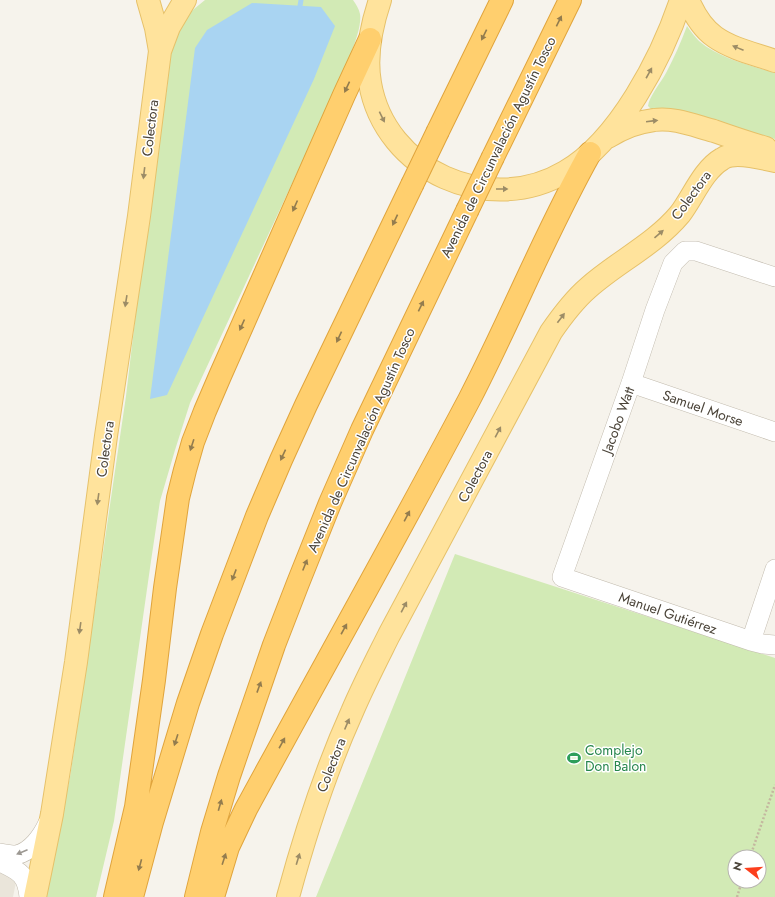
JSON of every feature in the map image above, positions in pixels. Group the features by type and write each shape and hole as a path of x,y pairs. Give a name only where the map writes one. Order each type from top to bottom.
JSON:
{"highway":[{"path":"132,897 152,822 188,703 212,634 257,516 303,412 502,0"},
{"name":"Avenida de Circunvalación Agustín Tosco","path":"196,897 212,832 234,761 274,645 330,502 362,430 570,0"},
{"path":"115,897 136,807 178,498 193,442 217,383 372,32"},
{"path":"213,897 228,847 246,809 469,399 501,335 552,225 577,177 597,146"}],"main road":[{"name":"Colectora","path":"35,897 52,814 74,669 106,436 139,216 160,51 156,28 148,0"},
{"path":"160,51 169,27 185,0"},
{"path":"366,0 370,13 372,32"},
{"path":"380,0 368,55 370,82 377,107 389,131 406,152 434,173 458,183 493,189 517,188 541,183 554,178 576,165 597,146 616,126 655,62 681,0"},
{"path":"688,0 698,19 714,37 724,43 775,61"},
{"path":"597,146 620,130 638,123 655,120 667,120 691,124 775,151"},
{"name":"Colectora","path":"288,897 298,861 335,751 364,685 389,635 551,332 568,309 588,288 651,241 676,218 683,210 708,171 721,159 728,156 737,155 775,161"}],"street":[{"name":"Jacobo Watt","path":"562,577 631,383 655,310 673,263 685,251 696,251 775,277"},
{"name":"Samuel Morse","path":"631,383 775,432"},
{"path":"751,640 775,569"},
{"name":"Manuel Gutiérrez","path":"562,577 763,644 775,645"},
{"path":"0,853 15,855 29,848 36,842 45,830 52,814"},
{"path":"0,862 16,870 24,877 29,889 29,897"}],"path":[{"path":"753,849 775,784"}],"shaded area":[{"path":"0,866 18,872 13,897 0,897"}],"green space":[{"path":"205,0 353,0 360,12 360,21 352,52 190,403 175,450 160,501 114,821 96,897 44,897 70,777 126,396 155,152 167,89 171,42 181,22"},
{"path":"687,26 699,41 716,52 736,61 775,73 775,139 687,112 668,109 651,109 648,106 653,94 672,62"},
{"name":"Complejo Don Balon","path":"455,554 775,658 775,897 316,897"}],"water":[{"path":"252,3 321,7 335,26 314,79 167,395 150,399 195,48 207,30"}],"waterway":[{"path":"300,6 301,0"}],"place":[{"name":"Complejo Don Balon","path":"574,758"}]}
